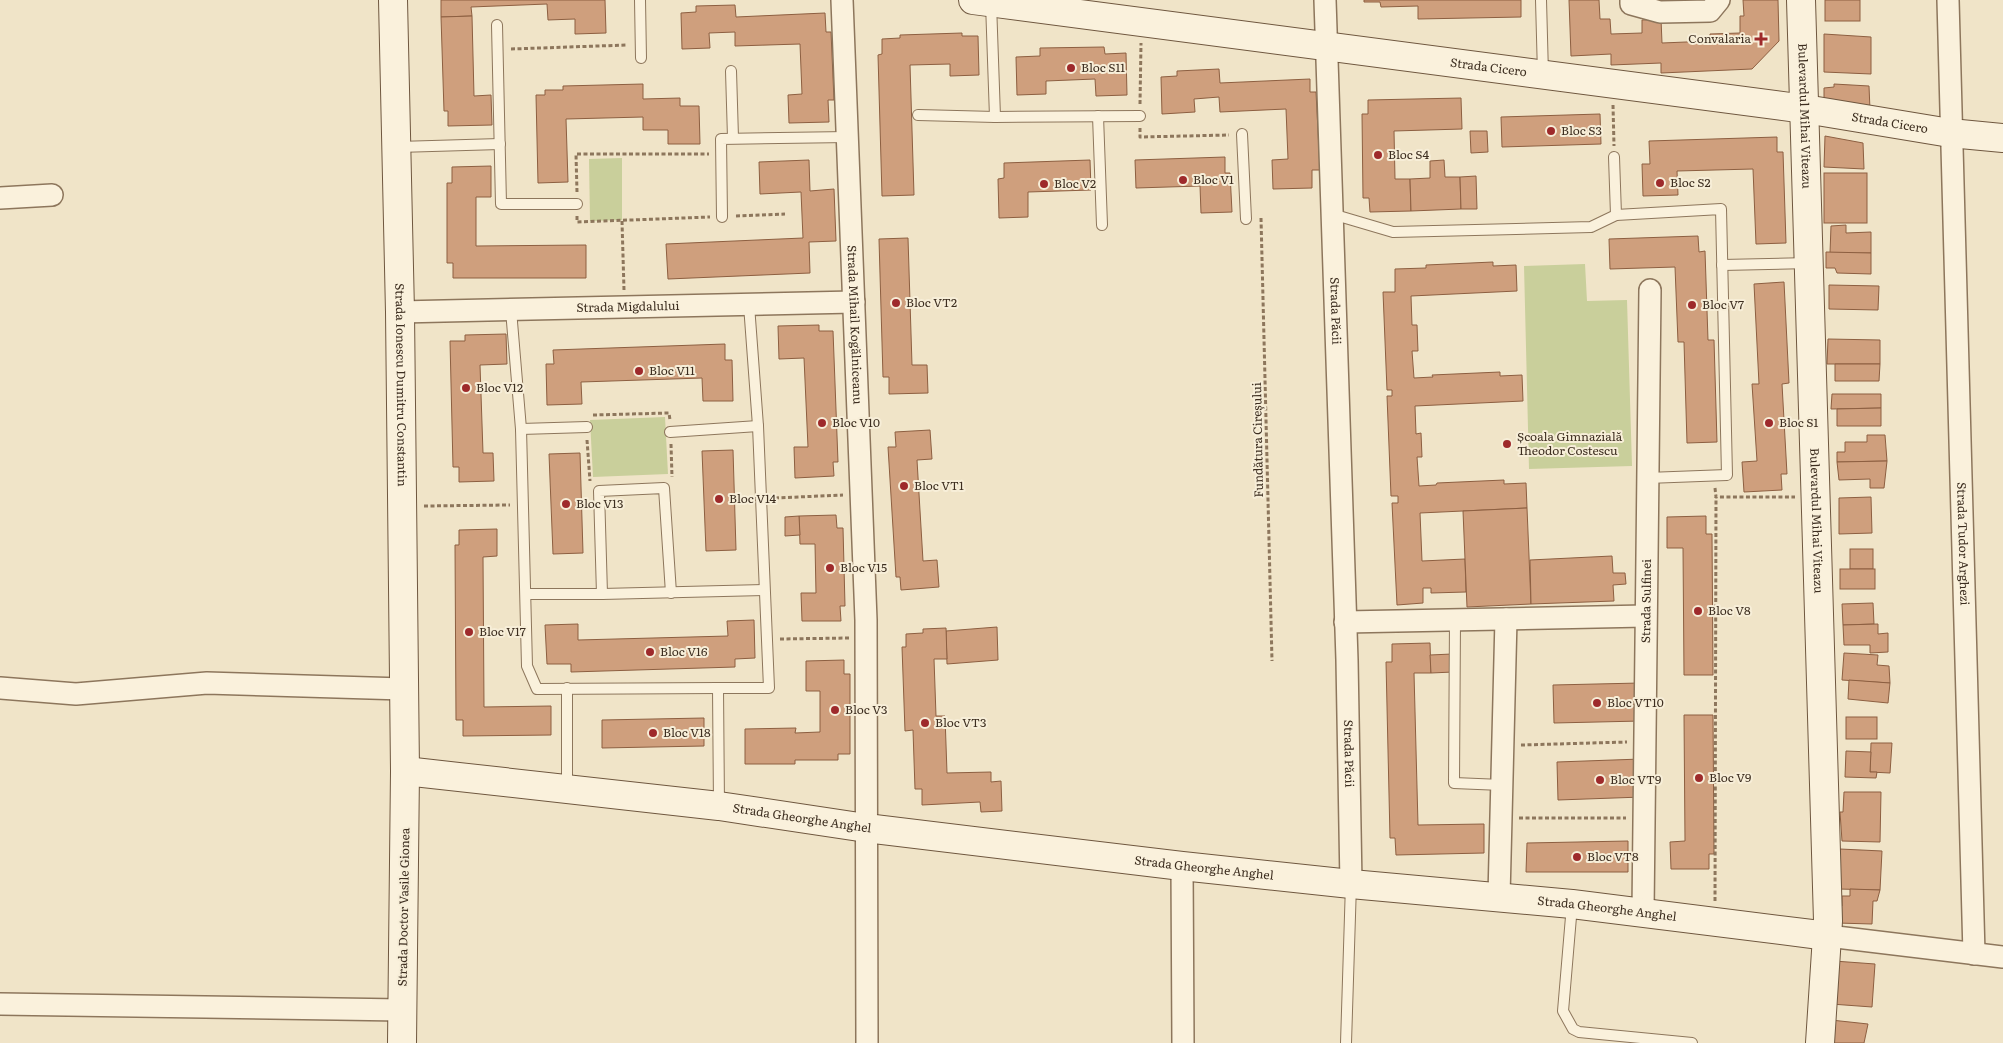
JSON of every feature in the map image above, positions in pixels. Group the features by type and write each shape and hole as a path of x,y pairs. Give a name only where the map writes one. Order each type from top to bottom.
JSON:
{"street":[{"name":"Strada Ionescu Dumitru Constantin","path":"393,0 400,312 405,771"},
{"name":"Strada Mihail Kogălniceanu","path":"842,0 867,637 867,1043"},
{"name":"Strada Păcii","path":"1326,0 1351,884"},
{"path":"1631,0 1631,4 1660,12 1710,11 1719,0"},
{"name":"Bulevardul Mihai Viteazu","path":"1801,0 1828,936 1820,1043"},
{"name":"Strada Tudor Arghezi","path":"1948,0 1950,133 1974,954"},
{"name":"Strada Cicero","path":"982,1 1805,109 1950,133 2003,138"},
{"path":"0,198 52,195"},
{"name":"Strada Sulfinei","path":"1643,912 1650,290"},
{"name":"Strada Migdalului","path":"400,312 854,302"},
{"path":"1345,622 1645,616"},
{"path":"1499,896 1506,619"},
{"path":"0,688 76,694 207,683 403,688"},
{"name":"Strada Gheorghe Anghel","path":"405,771 719,806 866,828 1182,866 1351,884 1572,904 2003,957"},
{"name":"Strada Doctor Vasile Gionea","path":"402,1043 405,771"},
{"path":"1182,866 1183,1043"},
{"path":"0,1004 402,1010"}],"lane":[{"path":"640,0 641,58"},
{"path":"1541,0 1543,75"},
{"path":"982,1 995,117"},
{"path":"497,25 501,204 577,204"},
{"path":"731,71 734,138"},
{"path":"918,115 995,117 1140,116"},
{"path":"1098,116 1102,225"},
{"path":"1242,134 1246,219"},
{"path":"722,217 721,139 848,137"},
{"path":"397,147 500,144"},
{"path":"1614,157 1616,215"},
{"path":"1332,214 1393,232 1591,227 1616,215 1721,209 1727,475 1647,478"},
{"path":"1722,265 1809,263"},
{"path":"512,310 521,429 527,666 537,689 769,688 758,426 749,305"},
{"path":"670,432 758,426"},
{"path":"521,429 587,427"},
{"path":"602,594 599,491 664,488 672,593"},
{"path":"526,594 764,590"},
{"path":"1455,620 1454,783 1502,785"},
{"path":"566,688 567,789"},
{"path":"718,688 719,806"},
{"path":"1346,1043 1351,884"},
{"path":"1572,904 1564,1011 1573,1029 1579,1032 1692,1043"}],"path":[{"path":"1141,22 1140,138 1242,134"},
{"path":"498,50 640,44"},
{"path":"1613,84 1614,157"},
{"path":"722,154 576,154 577,222 785,214"},
{"name":"Fundătura Cireșului","path":"1262,218 1272,661"},
{"path":"622,221 625,308"},
{"path":"599,491 589,478 587,415 669,412 672,477 664,488"},
{"path":"1714,476 1716,497 1715,921"},
{"path":"760,498 861,494"},
{"path":"1716,497 1816,497"},
{"path":"402,506 523,505"},
{"path":"766,639 867,637"},
{"path":"1503,746 1644,742"},
{"path":"1501,818 1643,818"}],"green space":[{"path":"622,158 622,220 590,221 589,159"},
{"path":"1585,264 1587,301 1627,300 1632,466 1529,469 1524,266"},
{"path":"665,417 668,474 593,477 590,420"}],"building":[{"path":"441,0 605,0 606,33 575,34 575,19 548,20 547,4 471,7 472,16 441,17"},
{"path":"1364,0 1521,0 1521,17 1418,19 1418,6 1381,7 1380,2 1364,2"},
{"path":"1569,0 1599,0 1600,19 1610,19 1611,34 1642,33 1642,20 1661,19 1662,43 1710,41 1710,34 1740,33 1740,16 1744,16 1743,0 1778,0 1779,41 1752,69 1661,73 1661,63 1611,65 1611,54 1571,56"},
{"path":"1825,0 1860,0 1860,21 1825,21"},
{"path":"735,5 736,17 825,13 826,32 831,32 834,100 828,100 829,122 789,123 788,95 802,94 800,44 735,46 735,32 709,33 710,48 682,49 681,13 696,12 696,6"},
{"path":"472,16 474,96 491,95 492,125 448,126 448,111 444,111 441,17"},
{"path":"962,33 962,36 978,36 979,75 950,76 950,64 910,65 914,195 882,196 878,55 882,54 882,39 900,38 900,35"},
{"path":"1824,34 1871,37 1871,74 1824,72"},
{"name":"Bloc S11","path":"1104,47 1105,54 1126,53 1127,95 1096,96 1095,79 1046,81 1046,94 1017,95 1016,57 1040,56 1040,48"},
{"path":"1219,69 1220,83 1310,79 1310,92 1316,92 1320,170 1312,170 1312,188 1273,189 1272,160 1288,159 1286,109 1220,112 1219,97 1194,99 1195,112 1162,114 1161,77 1177,76 1177,71"},
{"path":"643,84 643,99 680,98 680,106 699,106 700,144 668,144 668,130 643,130 643,117 566,119 568,182 538,183 536,95 545,95 545,90 563,90 563,86"},
{"path":"1834,84 1869,86 1870,110 1824,102 1824,88 1834,87"},
{"name":"Bloc S4","path":"1461,98 1462,129 1394,131 1395,179 1410,179 1411,211 1370,212 1369,198 1363,198 1362,114 1368,114 1368,100"},
{"name":"Bloc S3","path":"1600,114 1601,144 1502,147 1501,117"},
{"path":"1470,131 1487,131 1488,152 1471,153"},
{"path":"1825,136 1863,143 1864,169 1824,167"},
{"name":"Bloc S2","path":"1777,137 1777,152 1783,152 1786,243 1756,244 1753,169 1677,171 1678,195 1643,196 1642,164 1650,164 1649,141"},
{"name":"Bloc V1","path":"1225,157 1225,173 1230,173 1232,212 1201,213 1200,186 1136,188 1135,160"},
{"path":"809,160 810,191 834,189 836,241 809,242 810,273 668,279 666,244 803,238 801,192 760,194 759,162"},
{"name":"Bloc V2","path":"1090,160 1091,190 1028,192 1028,217 999,218 998,179 1004,178 1004,163"},
{"path":"1444,160 1445,177 1460,177 1461,209 1411,211 1410,179 1430,178 1430,161"},
{"path":"491,166 491,197 476,197 476,246 586,245 586,278 453,278 453,263 447,263 447,183 452,183 452,167"},
{"path":"1824,173 1867,173 1867,223 1824,223"},
{"path":"1476,176 1477,209 1461,209 1460,177"},
{"path":"1846,225 1846,233 1871,232 1871,253 1830,253 1831,226"},
{"name":"Bloc V7","path":"1698,236 1699,252 1705,251 1708,340 1714,340 1717,442 1687,443 1684,342 1678,342 1675,267 1610,269 1609,239"},
{"name":"Bloc VT2","path":"908,238 912,365 927,365 928,393 889,394 889,377 883,377 879,239"},
{"path":"1826,252 1871,253 1871,274 1837,273 1835,268 1826,268"},
{"path":"1493,262 1493,266 1516,265 1517,291 1411,296 1412,325 1417,325 1418,351 1412,351 1414,378 1433,377 1432,375 1500,372 1500,376 1522,375 1523,401 1415,406 1416,434 1421,433 1422,457 1417,457 1419,486 1436,485 1437,483 1504,480 1504,484 1526,483 1527,508 1420,513 1422,561 1465,559 1466,592 1431,593 1431,588 1423,588 1423,603 1397,605 1392,503 1398,503 1398,496 1391,496 1387,396 1392,396 1392,390 1387,390 1383,292 1395,292 1395,269 1426,268 1426,265"},
{"name":"Bloc S1","path":"1784,282 1789,383 1782,384 1787,474 1781,474 1782,490 1744,492 1742,462 1757,461 1752,384 1759,384 1754,284"},
{"path":"1829,285 1879,286 1878,310 1829,309"},
{"name":"Bloc V10","path":"819,325 819,331 833,331 838,462 833,462 834,476 795,478 794,447 808,447 804,358 779,359 778,326"},
{"name":"Bloc V12","path":"506,334 507,364 480,365 483,453 493,453 494,481 459,482 459,467 453,467 450,341 465,341 465,335"},
{"path":"1828,339 1880,340 1880,364 1827,364"},
{"name":"Bloc V11","path":"725,344 725,360 732,360 733,401 703,401 702,378 581,382 582,404 547,405 546,364 554,364 553,350"},
{"path":"1835,364 1880,364 1879,381 1835,381"},
{"path":"1832,394 1881,394 1881,408 1831,409"},
{"path":"1881,408 1881,426 1837,426 1837,409"},
{"name":"Bloc VT1","path":"930,430 932,459 917,460 923,561 937,560 939,587 901,590 900,577 896,577 888,447 896,447 895,432"},
{"path":"1867,435 1885,435 1887,461 1837,462 1837,452 1845,452 1845,442 1867,442"},
{"name":"Bloc V14","path":"733,450 736,550 706,551 702,451"},
{"name":"Bloc V13","path":"580,453 583,553 553,554 549,454"},
{"path":"1887,461 1884,488 1870,488 1870,479 1839,480 1837,462"},
{"path":"1871,497 1872,533 1839,534 1839,498"},
{"path":"1527,508 1531,604 1467,607 1463,511"},
{"name":"Bloc V15","path":"836,515 837,528 843,528 845,606 840,606 841,621 802,621 801,593 816,593 815,544 800,544 799,516"},
{"path":"799,516 800,535 785,536 785,517"},
{"name":"Bloc V8","path":"1706,516 1706,534 1712,534 1713,675 1684,675 1683,548 1667,548 1667,517"},
{"name":"Bloc V17","path":"497,529 497,556 483,557 484,707 551,706 551,735 463,736 463,720 456,720 455,545 459,545 459,530"},
{"path":"1850,549 1873,549 1873,569 1850,569"},
{"path":"1612,556 1613,573 1625,573 1626,584 1613,585 1614,601 1531,604 1530,560"},
{"path":"1840,569 1875,569 1875,589 1840,589"},
{"path":"1873,603 1874,624 1843,625 1842,604"},
{"name":"Bloc V16","path":"754,620 755,658 735,659 735,667 571,672 571,664 547,664 545,625 578,624 578,640 728,636 727,621"},
{"path":"1878,624 1878,634 1888,633 1888,652 1870,653 1870,645 1844,645 1843,625"},
{"path":"997,627 998,660 947,664 946,631"},
{"name":"Bloc VT3","path":"946,628 947,659 934,659 936,716 945,716 947,773 991,772 991,782 1001,781 1002,811 981,812 980,802 922,805 922,789 915,789 913,730 905,731 902,647 906,647 906,634 923,633 923,629"},
{"path":"1430,643 1431,673 1414,673 1418,825 1484,824 1484,853 1396,855 1395,838 1390,838 1386,662 1392,662 1392,644"},
{"path":"1844,653 1878,655 1877,665 1889,666 1890,683 1842,680"},
{"path":"1452,654 1453,672 1431,673 1430,655"},
{"name":"Bloc V3","path":"844,660 844,674 850,674 850,754 838,754 838,760 795,760 795,764 745,764 745,729 796,728 795,733 820,732 820,691 806,691 806,661"},
{"path":"1849,680 1890,683 1888,703 1848,699"},
{"name":"Bloc VT10","path":"1640,683 1641,721 1554,723 1553,685"},
{"name":"Bloc V9","path":"1684,715 1713,715 1714,854 1709,854 1709,869 1671,869 1670,842 1685,841"},
{"path":"1846,717 1877,717 1877,739 1846,739"},
{"name":"Bloc V18","path":"704,718 704,746 602,748 602,720"},
{"path":"1871,743 1892,743 1890,773 1870,772"},
{"path":"1846,751 1871,752 1870,772 1877,772 1876,778 1845,777"},
{"name":"Bloc VT9","path":"1641,759 1642,797 1558,800 1557,762"},
{"path":"1844,792 1881,792 1880,842 1842,841 1840,812 1843,812"},
{"name":"Bloc VT8","path":"1628,841 1628,872 1526,872 1527,843"},
{"path":"1840,849 1882,851 1880,890 1838,889"},
{"path":"1850,889 1880,890 1877,901 1873,901 1872,924 1837,923 1838,905 1842,906 1842,896 1850,896"},
{"path":"1834,961 1875,964 1872,1007 1831,1004"},
{"path":"1831,1020 1868,1024 1864,1043 1829,1043"}],"place":[{"name":"Convalaria","path":"1761,39"},
{"name":"Bloc S11","path":"1071,68"},
{"name":"Bloc S3","path":"1551,131"},
{"name":"Bloc S4","path":"1378,155"},
{"name":"Bloc V1","path":"1183,180"},
{"name":"Bloc S2","path":"1660,183"},
{"name":"Bloc V2","path":"1044,184"},
{"name":"Bloc VT2","path":"896,303"},
{"name":"Bloc V7","path":"1692,305"},
{"name":"Bloc V11","path":"639,371"},
{"name":"Bloc V12","path":"466,388"},
{"name":"Bloc V10","path":"822,423"},
{"name":"Bloc S1","path":"1769,423"},
{"name":"Școala Gimnazială Theodor Costescu","path":"1507,444"},
{"name":"Bloc VT1","path":"904,486"},
{"name":"Bloc V14","path":"719,499"},
{"name":"Bloc V13","path":"566,504"},
{"name":"Bloc V15","path":"830,568"},
{"name":"Bloc V8","path":"1698,611"},
{"name":"Bloc V17","path":"469,632"},
{"name":"Bloc V16","path":"650,652"},
{"name":"Bloc VT10","path":"1597,703"},
{"name":"Bloc V3","path":"835,710"},
{"name":"Bloc VT3","path":"925,723"},
{"name":"Bloc V18","path":"653,733"},
{"name":"Bloc V9","path":"1699,778"},
{"name":"Bloc VT9","path":"1600,780"},
{"name":"Bloc VT8","path":"1577,857"}]}
